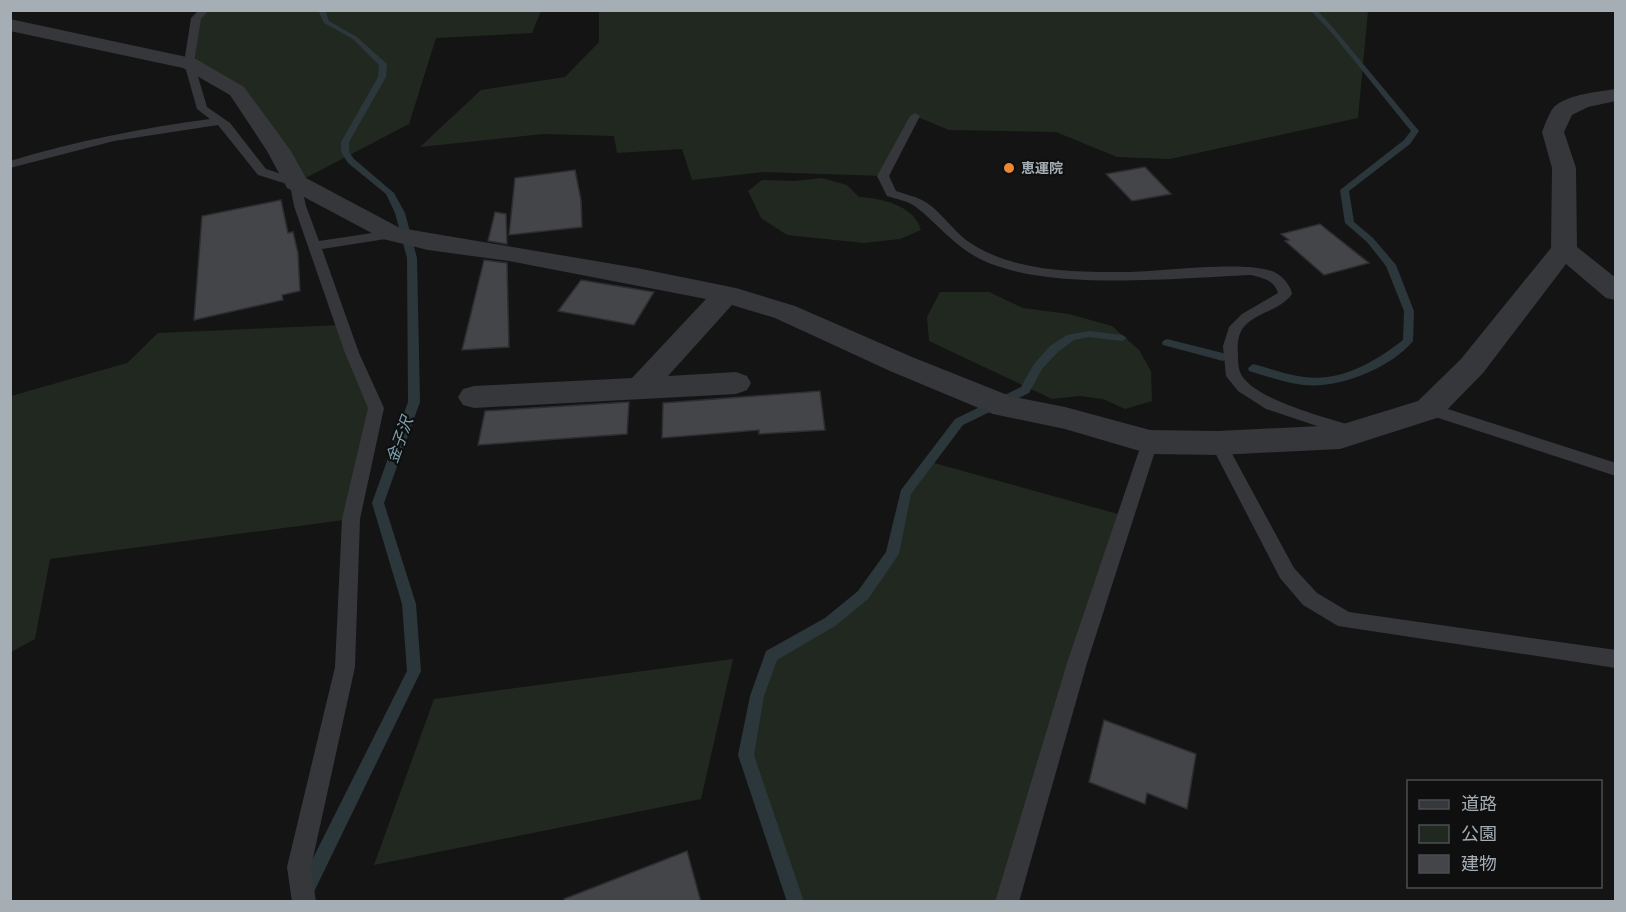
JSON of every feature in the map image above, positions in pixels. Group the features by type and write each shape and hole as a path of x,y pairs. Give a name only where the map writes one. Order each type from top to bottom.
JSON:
{"street":[{"path":"10,25 189,63 237,91 279,151 296,183 392,234 428,242 554,261 726,294 785,312 901,364 993,401 1150,441 1218,443 1340,437 1429,410 1472,366 1564,249 1564,168 1553,132 1563,111 1582,102 1616,95"},
{"path":"1564,249 1616,292"},
{"path":"640,388 726,294"},
{"path":"474,397 736,383"}],"lane":[{"path":"205,10 196,18 189,63 202,109 226,125 262,172 296,183 300,206 352,353 376,408 351,519 345,667 299,867 304,902"},
{"path":"915,116 884,176 891,193 919,203 961,243 984,256 1006,265 1042,272 1125,276 1251,271 1272,276 1284,288 1285,294 1237,326 1230,346 1233,375 1250,392 1274,405 1354,432"},
{"path":"10,165 96,142 173,127 220,121"},
{"path":"314,246 392,234"},
{"path":"1429,410 1616,470"},
{"path":"1007,902 1077,663 1150,441"},
{"path":"1218,443 1287,573 1310,599 1345,620 1616,659"}],"green space":[{"path":"205,11 541,11 532,33 436,38 409,124 296,183 237,91 189,63 196,18"},
{"path":"599,11 1368,11 1358,118 1170,159 1117,157 1056,132 949,130 915,116 883,176 764,172 692,180 682,149 617,153 614,136 543,134 420,147 481,90 565,77 599,42"},
{"path":"822,178 847,185 859,197 878,199 905,209 918,222 921,230 900,239 864,243 787,235 761,218 748,191 762,180 794,181"},
{"path":"940,292 989,292 1023,308 1069,314 1112,326 1139,350 1151,371 1152,401 1125,409 1103,399 1080,396 1052,399 929,341 927,317"},
{"path":"342,325 376,408 351,519 50,559 35,639 11,652 11,396 127,363 158,333"},
{"path":"927,461 1125,516 1007,901 796,901 746,755 757,696 771,656 830,622 863,595 892,554 905,493"},
{"path":"733,659 701,799 374,865 434,699"}],"building":[{"path":"1145,167 1171,194 1132,201 1106,174"},
{"path":"575,170 581,200 582,227 509,235 515,178"},
{"path":"281,200 288,233 293,232 298,253 300,291 282,295 283,300 194,320 202,216"},
{"path":"495,212 506,214 507,244 488,241"},
{"path":"1320,224 1369,263 1324,275 1285,241 1289,240 1281,234"},
{"path":"484,260 507,263 509,347 462,350"},
{"path":"581,280 654,292 634,325 558,311"},
{"path":"820,391 825,430 759,434 759,430 662,438 663,403"},
{"path":"629,402 627,434 478,445 485,411"},
{"path":"1104,720 1196,754 1187,809 1147,793 1145,804 1089,782"},
{"path":"687,851 701,902 565,902 564,899"}],"waterway":[{"name":"金子沢","path":"305,892 414,671 409,604 378,503 414,402 412,258 400,213 390,193 351,161 345,152 345,142 382,77 383,64 355,38 326,22 321,10"},
{"path":"1253,368 1303,381 1331,381 1373,365 1408,341 1409,311 1391,265 1370,240 1350,223 1344,190 1407,142 1415,131 1313,10"},
{"path":"796,902 746,755 757,696 771,656 830,622 863,595 892,554 905,493 959,422 1025,390 1038,367 1054,349 1071,337 1089,334 1122,338"},
{"path":"1167,343 1223,357"}],"place":[{"name":"恵運院","path":"1009,168"}]}
